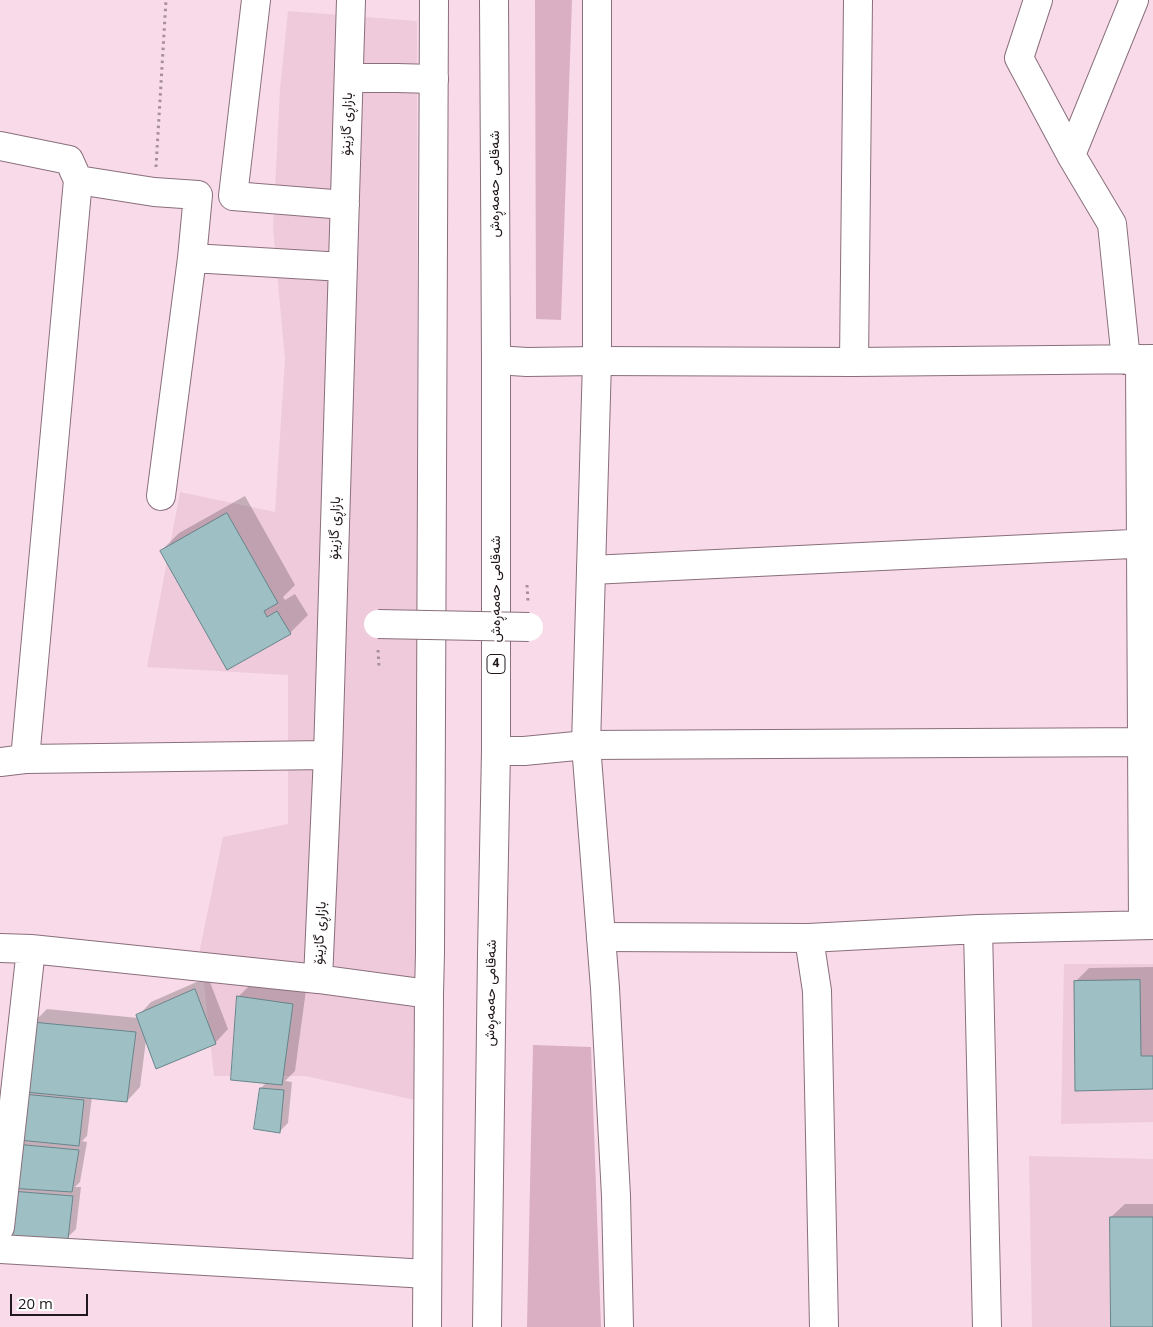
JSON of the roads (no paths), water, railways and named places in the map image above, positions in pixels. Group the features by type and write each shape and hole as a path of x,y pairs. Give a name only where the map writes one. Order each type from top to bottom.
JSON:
{"main road":[{"path":"232,196 256,0"},
{"name":"بازاڕی گازینۆ","path":"318,979 328,755 350,0"},
{"path":"427,1327 434,0"},
{"name":"شەقامی حەمەڕەش","path":"487,1327 496,751 494,0"},
{"path":"597,0 597,361 586,745 605,988 616,1196 619,1327"},
{"path":"854,362 858,0"},
{"path":"601,937 809,938 978,929 1148,925 1147,543 1140,359 1112,224 1071,155 1019,58 1038,0"},
{"path":"1071,155 1134,0"},
{"path":"348,78 434,79"},
{"path":"0,146 69,160 78,180 12,760 328,755"},
{"path":"78,180 154,192 345,205"},
{"path":"161,496 192,258 198,196"},
{"path":"192,258 343,267"},
{"path":"496,360 527,362 854,362 1140,359"},
{"path":"591,570 1147,543"},
{"path":"378,624 530,627"},
{"path":"496,751 524,751 586,745 1148,742"},
{"path":"978,929 987,1327"},
{"path":"809,938 817,991 824,1327"},
{"path":"0,948 318,979 429,994"},
{"path":"0,1227 9,1054 31,950"},
{"path":"0,1249 427,1274"}]}
